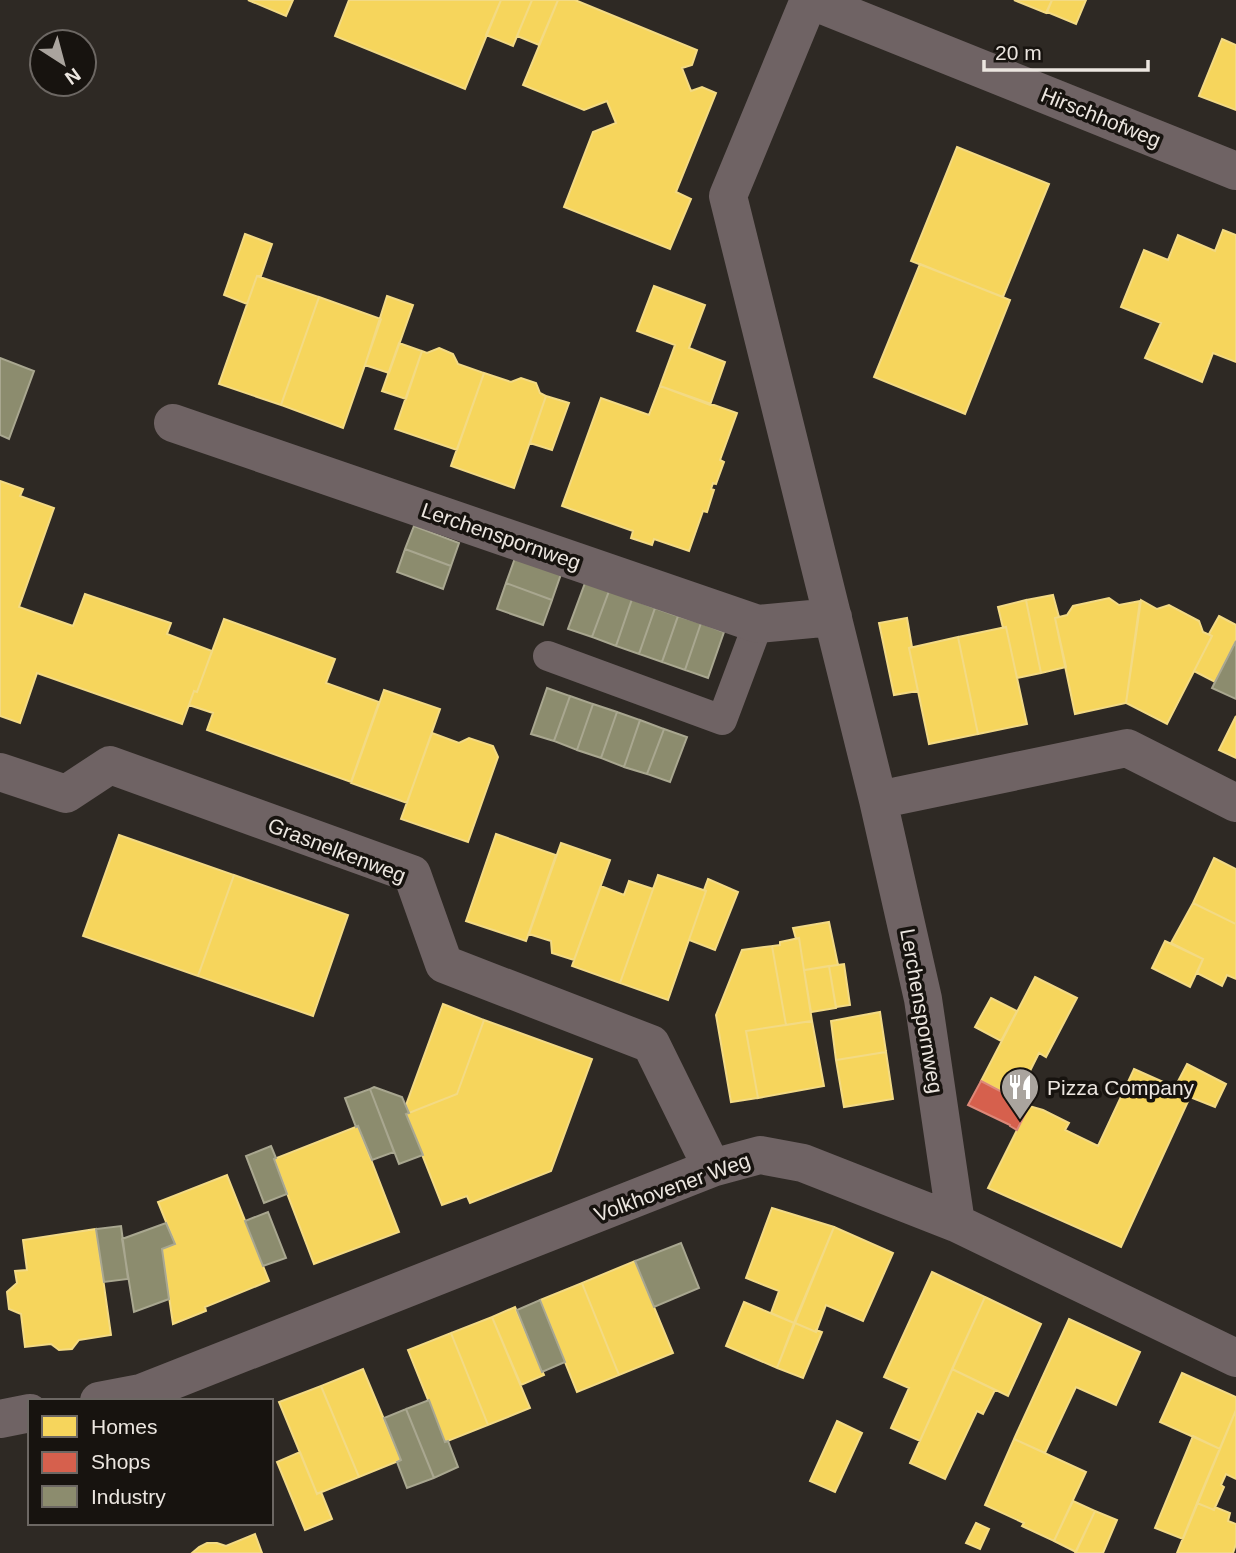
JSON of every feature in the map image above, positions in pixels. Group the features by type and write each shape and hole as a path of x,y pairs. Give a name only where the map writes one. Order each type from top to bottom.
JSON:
{"street":[{"name":"Hirschhofweg","path":"809,0 1236,171"},
{"name":"Lerchenspornweg","path":"809,0 728,196 878,800 923,999 956,1223"},
{"name":"Lerchenspornweg","path":"173,423 758,624 833,617"},
{"path":"878,800 1127,748 1236,803"},
{"name":"Grasnelkenweg","path":"0,772 66,794 110,765 412,874 444,964 651,1044 712,1168"},
{"name":"Volkhovener Weg","path":"110,1399 141,1393 712,1168 760,1155 803,1163 956,1223 1236,1358"},
{"path":"0,1419 28,1413"}],"lane":[{"path":"548,656 722,720 758,624"}],"building: Homes":[{"path":"248,0 293,0 286,16"},
{"path":"349,0 501,0 465,89 335,36"},
{"path":"501,0 532,0 513,46 486,35"},
{"path":"532,0 558,0 539,45 517,36"},
{"path":"558,0 575,0 697,50 692,65 682,68 691,91 702,87 716,93 676,192 691,199 670,249 564,207 593,132 616,123 607,101 584,110 523,85"},
{"path":"1014,0 1052,0 1046,13"},
{"path":"1052,0 1086,0 1076,24 1047,12"},
{"path":"1222,39 1236,45 1236,110 1199,96"},
{"path":"957,147 1049,184 1003,297 911,261"},
{"path":"1223,230 1236,235 1236,362 1213,353 1202,382 1145,358 1161,323 1121,307 1144,250 1168,260 1178,235 1215,251"},
{"path":"245,234 272,244 261,276 257,276 247,304 224,295"},
{"path":"920,264 1010,300 965,414 874,377"},
{"path":"257,276 319,297 281,405 219,384"},
{"path":"654,286 705,305 689,348 725,362 710,405 660,386 675,345 637,331"},
{"path":"387,296 413,305 389,373 365,365"},
{"path":"319,297 381,319 343,428 281,405"},
{"path":"399,343 422,351 406,399 382,391"},
{"path":"439,348 453,354 458,364 484,373 457,450 395,429 422,351 427,353"},
{"path":"484,373 511,382 521,378 536,383 540,393 546,396 514,488 451,466"},
{"path":"660,386 737,413 720,460 724,462 716,484 713,483 711,489 714,490 707,512 703,511 689,551 654,539 652,545 631,538 633,531 562,506 601,398 649,415"},
{"path":"546,396 569,403 552,450 530,443"},
{"path":"0,481 23,489 20,496 54,508 19,607 73,626 85,594 171,623 167,634 212,651 182,724 37,673 20,723 0,716"},
{"path":"1053,595 1059,617 1055,618 1066,667 1041,673 1026,600"},
{"path":"1109,598 1119,605 1140,601 1126,703 1075,714 1055,618 1067,615 1073,606"},
{"path":"1026,600 1041,673 1017,678 1006,627 1003,628 998,607"},
{"path":"1141,600 1157,609 1169,605 1199,621 1203,632 1212,636 1167,724 1126,703"},
{"path":"1219,616 1236,625 1236,641 1215,682 1194,671"},
{"path":"907,618 912,647 909,648 918,691 894,695 879,623"},
{"path":"224,619 335,659 326,683 379,702 351,782 207,730 213,713 189,705 194,691 197,692"},
{"path":"1006,627 1027,724 978,734 958,637"},
{"path":"958,637 978,734 929,744 909,648"},
{"path":"384,690 440,709 407,803 351,783"},
{"path":"1236,716 1236,758 1219,750"},
{"path":"432,733 459,743 469,738 493,746 498,757 468,842 401,819"},
{"path":"496,834 556,855 526,941 466,921"},
{"path":"119,835 234,875 198,976 83,936"},
{"path":"561,843 610,860 574,960 552,953 551,941 529,934"},
{"path":"1214,858 1236,869 1236,924 1193,903"},
{"path":"234,875 348,915 313,1016 198,976"},
{"path":"658,875 706,891 668,1000 620,983"},
{"path":"708,879 738,892 715,950 689,940"},
{"path":"629,881 653,889 620,983 572,966 601,886 624,895"},
{"path":"1193,903 1236,924 1236,979 1227,975 1222,986 1197,973 1203,959 1171,943"},
{"path":"829,922 838,965 804,970 799,938 796,939 793,928"},
{"path":"799,938 812,1021 786,1025 772,946"},
{"path":"1165,941 1203,959 1190,987 1152,968"},
{"path":"772,946 786,1025 746,1031 758,1098 731,1102 716,1015 742,950"},
{"path":"844,964 850,1005 836,1007 829,966"},
{"path":"829,966 836,1008 811,1012 804,970"},
{"path":"1035,977 1077,998 1046,1057 1039,1053 1016,1099 981,1081"},
{"path":"991,998 1017,1011 1001,1041 975,1027"},
{"path":"443,1004 484,1020 457,1094 409,1113 406,1105"},
{"path":"880,1012 886,1052 836,1060 831,1021"},
{"path":"484,1020 592,1059 551,1171 470,1203 467,1196 442,1205 406,1114 457,1094"},
{"path":"812,1021 824,1086 758,1098 746,1031"},
{"path":"886,1052 893,1099 844,1107 836,1060"},
{"path":"1187,1064 1226,1084 1215,1107 1190,1097 1190,1094 1175,1087"},
{"path":"1134,1069 1190,1094 1190,1097 1121,1247 988,1188 1029,1106 1069,1123 1065,1130 1098,1146"},
{"path":"358,1126 399,1232 314,1264 274,1159"},
{"path":"227,1175 269,1281 205,1307 206,1311 173,1324 162,1249 175,1244 158,1202"},
{"path":"772,1208 834,1227 794,1323 771,1313 779,1291 746,1278"},
{"path":"834,1227 893,1253 863,1321 826,1305 816,1332 795,1323"},
{"path":"96,1229 111,1335 79,1340 72,1349 59,1350 51,1344 25,1347 21,1314 9,1309 7,1292 17,1283 15,1271 27,1270 23,1240"},
{"path":"635,1261 673,1353 619,1375 582,1283"},
{"path":"932,1272 985,1297 920,1441 891,1428 909,1388 884,1377"},
{"path":"582,1283 619,1375 577,1392 540,1300"},
{"path":"985,1297 1041,1324 1008,1396 952,1369"},
{"path":"744,1302 794,1323 777,1368 726,1346"},
{"path":"515,1307 544,1375 521,1385 492,1317"},
{"path":"492,1317 530,1408 488,1425 451,1333"},
{"path":"1069,1319 1140,1352 1116,1405 1076,1387 1045,1453 1014,1439"},
{"path":"795,1323 822,1332 803,1378 777,1368"},
{"path":"451,1333 488,1425 445,1442 408,1350"},
{"path":"363,1369 401,1460 359,1477 321,1386"},
{"path":"952,1369 995,1390 983,1414 977,1411 945,1479 910,1463"},
{"path":"1182,1373 1236,1397 1236,1410 1220,1449 1160,1422"},
{"path":"321,1386 359,1477 317,1494 279,1402"},
{"path":"1236,1410 1236,1479 1226,1474 1221,1485 1224,1487 1214,1510 1197,1503"},
{"path":"837,1421 862,1433 835,1492 810,1481"},
{"path":"1193,1436 1220,1449 1183,1539 1155,1528"},
{"path":"1014,1439 1086,1472 1054,1541 985,1505"},
{"path":"300,1452 317,1494 321,1492 332,1519 305,1530 277,1462"},
{"path":"1073,1501 1095,1511 1076,1552 1054,1541"},
{"path":"1197,1503 1230,1513 1228,1521 1236,1524 1233,1553 1177,1553"},
{"path":"1095,1511 1117,1520 1103,1553 1075,1553"},
{"path":"976,1523 989,1529 980,1549 966,1543"},
{"path":"255,1534 262,1553 192,1553 207,1543 226,1546"}],"building: Shops":[{"path":"981,1081 1029,1106 1017,1130 968,1105"}],"building: Industry":[{"path":"0,358 34,371 9,439 0,435"},
{"path":"414,526 459,543 451,566 405,549"},
{"path":"405,549 451,566 443,589 397,572"},
{"path":"515,558 561,574 552,600 506,583"},
{"path":"506,583 552,600 543,625 497,609"},
{"path":"585,583 609,591 592,637 568,629"},
{"path":"609,591 632,599 616,646 592,637"},
{"path":"632,599 655,608 639,654 616,646"},
{"path":"655,608 678,616 662,662 639,654"},
{"path":"678,616 701,623 685,670 662,662"},
{"path":"701,623 724,632 708,678 685,670"},
{"path":"1236,641 1236,699 1212,688"},
{"path":"547,688 570,696 554,741 531,734"},
{"path":"570,696 593,704 577,750 554,741"},
{"path":"593,704 617,712 601,758 577,750"},
{"path":"617,712 640,720 624,767 601,758"},
{"path":"640,720 664,729 647,774 624,767"},
{"path":"664,729 687,737 670,782 647,774"},
{"path":"374,1087 402,1097 423,1155 399,1164 370,1089"},
{"path":"370,1089 394,1152 372,1160 345,1098"},
{"path":"271,1146 287,1194 264,1203 246,1156"},
{"path":"268,1212 286,1258 263,1266 245,1221"},
{"path":"166,1223 175,1244 162,1249 169,1299 134,1312 122,1239"},
{"path":"121,1226 128,1279 104,1282 96,1229"},
{"path":"681,1243 699,1288 654,1307 635,1261"},
{"path":"540,1300 565,1362 542,1372 517,1310"},
{"path":"429,1400 458,1467 434,1478 406,1409"},
{"path":"406,1409 434,1478 407,1488 397,1462 401,1460 384,1418"}],"place":[{"name":"Pizza Company","path":"1020,1121"}]}
